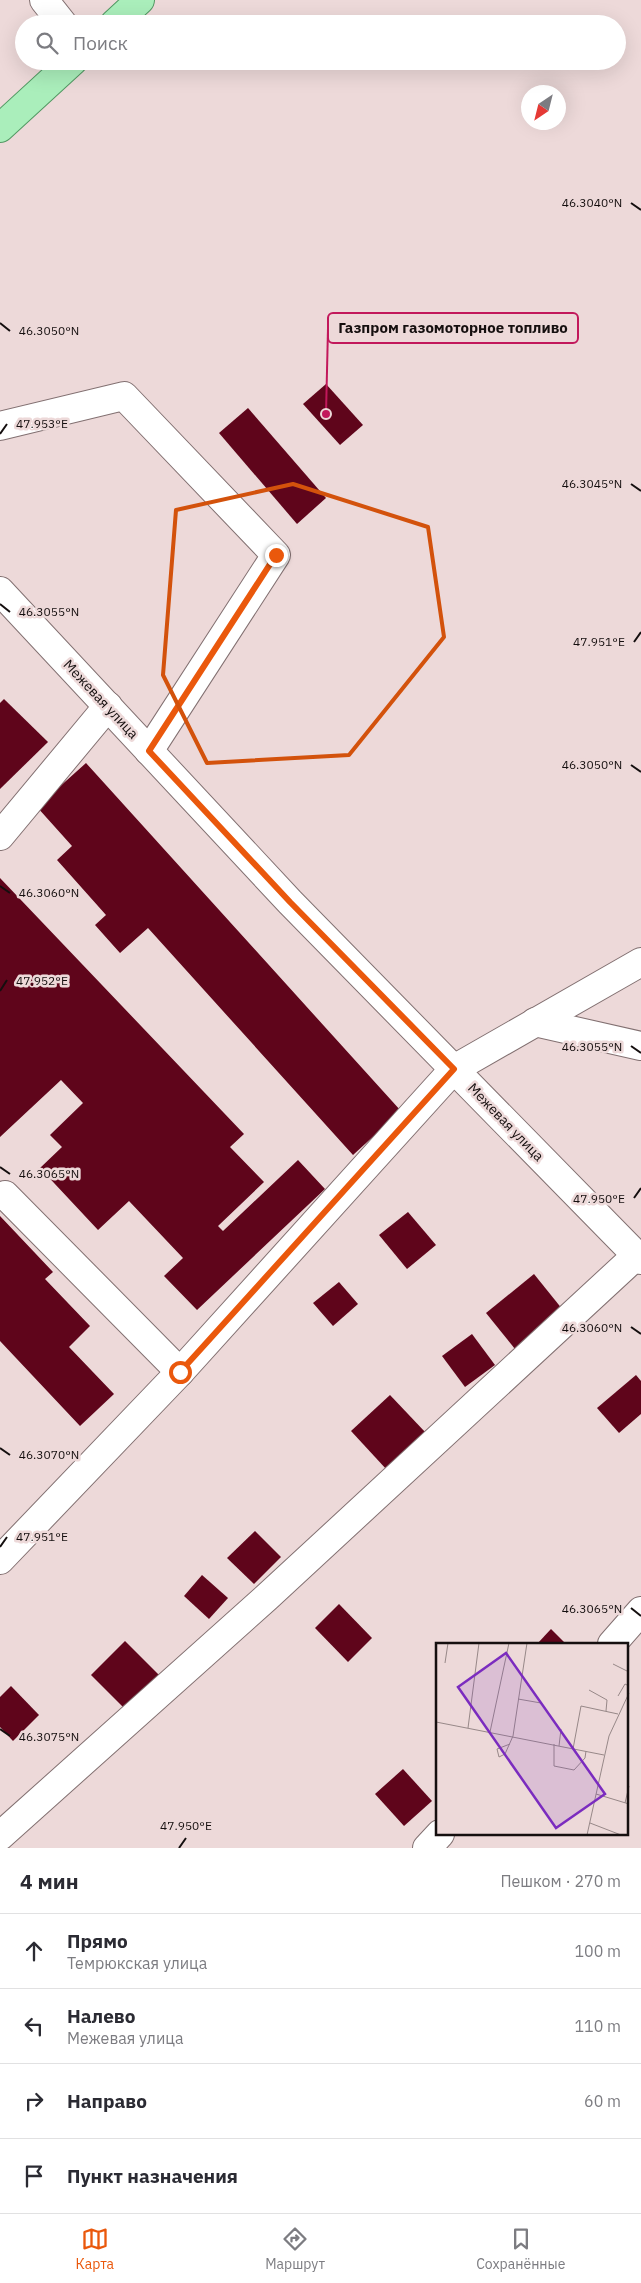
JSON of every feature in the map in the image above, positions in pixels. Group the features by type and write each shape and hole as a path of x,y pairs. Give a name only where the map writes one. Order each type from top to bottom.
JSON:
{"main road":[{"path":"124,15 140,0"},
{"path":"0,128 63,70"}],"street":[{"path":"44,0 56,15"},
{"path":"0,426 124,396 276,555 149,751"},
{"name":"Межевая улица","path":"1,593 290,902 639,1258"},
{"path":"0,836 108,706"},
{"path":"0,1560 180,1372 454,1069 641,962"},
{"path":"535,1022 641,1046"},
{"path":"5,1196 180,1372"},
{"path":"0,1836 268,1598 639,1258"},
{"path":"613,1643 641,1611"},
{"path":"427,1848 438,1836"}],"highlighted area":[{"path":"293,484 428,527 444,637 349,755 207,763 163,675 176,510"}],"building":[{"path":"326,384 363,425 340,445 303,404"},
{"path":"248,408 326,498 297,524 219,433"},
{"path":"4,699 48,742 0,789 0,703"},
{"path":"86,763 401,1111 353,1155 148,928 120,953 95,925 106,915 57,860 72,846 37,807"},
{"path":"0,878 244,1134 230,1147 264,1182 218,1226 223,1231 298,1160 325,1189 197,1310 164,1276 183,1258 129,1201 98,1230 40,1168 62,1147 50,1135 83,1103 61,1080 0,1137"},
{"path":"408,1212 436,1245 407,1269 379,1235"},
{"path":"0,1216 53,1272 45,1279 90,1326 69,1347 114,1394 80,1426 0,1341"},
{"path":"534,1274 567,1315 519,1354 486,1313"},
{"path":"339,1282 358,1304 333,1326 313,1303"},
{"path":"472,1334 495,1365 465,1387 442,1356"},
{"path":"636,1375 641,1381 641,1414 619,1433 597,1408"},
{"path":"390,1395 426,1433 387,1470 351,1431"},
{"path":"255,1531 281,1557 254,1584 227,1558"},
{"path":"202,1575 228,1598 209,1619 184,1596"},
{"path":"339,1604 372,1638 348,1662 315,1628"},
{"path":"551,1629 565,1643 538,1643"},
{"path":"125,1641 160,1676 126,1710 91,1675"},
{"path":"11,1686 39,1715 13,1741 0,1727 0,1697"},
{"path":"403,1769 432,1801 404,1826 375,1794"}],"place":[{"name":"Газпром газомоторное топливо","path":"326,414"}],"route":[{"path":"180,1372 454,1069 290,902 149,751 276,555"}]}
